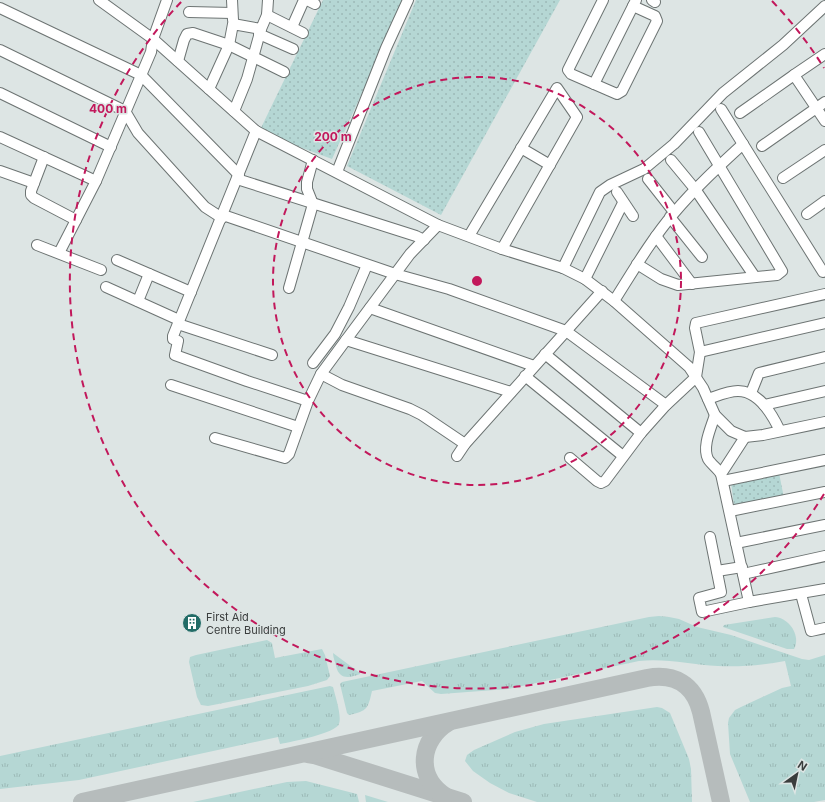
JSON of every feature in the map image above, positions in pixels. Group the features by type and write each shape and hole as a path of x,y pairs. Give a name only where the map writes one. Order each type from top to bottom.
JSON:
{"street":[{"path":"99,0 153,39 256,131 438,225 502,249 562,268 585,279 614,301 689,367 703,388 715,415 731,431 745,437 780,432 825,422"},
{"path":"59,254 96,181 111,147 151,52 153,39 167,0"},
{"path":"209,89 229,45 233,24 232,0"},
{"path":"234,111 254,58 260,31 267,15 268,0"},
{"path":"337,172 386,48 408,0"},
{"path":"594,84 634,2 655,16 657,23 620,93 617,94 594,84 571,74 568,70 603,0"},
{"path":"292,27 308,1"},
{"path":"562,268 600,192 610,185 644,169 674,144 723,93 783,45 825,6"},
{"path":"0,8 141,75 238,177 313,204 416,236 424,240"},
{"path":"189,12 232,14"},
{"path":"267,15 303,33"},
{"path":"233,24 260,31 293,49"},
{"path":"178,61 184,40 187,34 192,33 229,45 284,72"},
{"path":"0,50 125,111 138,132 205,207 222,217 395,274 449,289 566,331 666,405"},
{"path":"740,113 825,54"},
{"path":"794,75 821,105 825,122"},
{"path":"469,236 557,88 577,117 502,249"},
{"path":"0,93 111,147"},
{"path":"762,146 821,105"},
{"path":"721,109 823,272"},
{"path":"256,131 179,322 173,339 178,341 175,356 308,401"},
{"path":"637,264 670,284 678,285 777,275 782,271 699,132"},
{"path":"0,137 96,181"},
{"path":"614,301 637,264 672,215 695,189 743,144"},
{"path":"521,148 550,165"},
{"path":"783,178 825,150"},
{"path":"44,157 31,195 76,220"},
{"path":"289,288 313,204 307,189 307,182 313,160"},
{"path":"671,160 695,189 755,277"},
{"path":"0,171 34,183"},
{"path":"648,179 702,257"},
{"path":"616,192 633,216"},
{"path":"807,214 825,201"},
{"path":"585,279 623,203"},
{"path":"215,438 285,458 289,454 308,401 321,374 410,254 438,225"},
{"path":"656,236 692,284"},
{"path":"37,245 101,270"},
{"path":"117,260 191,292"},
{"path":"313,363 335,334 349,307 367,265"},
{"path":"138,301 149,274"},
{"path":"106,287 138,301 179,322 272,355"},
{"path":"457,456 525,376 602,291"},
{"path":"570,458 601,483 605,481 622,456 641,433 666,405 696,377 700,352 695,328 696,323 825,294"},
{"path":"370,308 534,366"},
{"path":"700,352 825,323"},
{"path":"346,340 511,392"},
{"path":"545,354 641,433"},
{"path":"751,393 759,372 825,357"},
{"path":"321,374 342,385 410,409 422,415 466,444"},
{"path":"525,376 622,456"},
{"path":"171,385 298,427"},
{"path":"708,399 737,391 751,393 764,405 780,432"},
{"path":"764,405 825,391"},
{"path":"715,415 707,437 708,459 722,477 749,602"},
{"path":"722,477 745,437"},
{"path":"722,477 825,460"},
{"path":"730,511 825,492"},
{"path":"736,543 825,525"},
{"path":"710,537 721,592 699,598 702,612 825,589"},
{"path":"717,571 742,570 825,556"},
{"path":"801,594 811,631 825,628"}],"green space":[{"path":"323,0 404,0 332,159 259,132"},
{"path":"416,0 560,0 441,215 347,166"},
{"path":"779,473 784,498 734,506 731,482"},
{"path":"659,616 679,619 697,627 731,635 802,659 809,660 825,655 825,800 814,802 750,802 730,754 729,718 735,710 782,688 791,686 785,661 768,664 727,666 649,660 508,689 441,694 435,693 422,681 372,691 368,705 364,710 349,715 347,713 340,684 342,682"},
{"path":"775,617 785,621 793,629 796,639 794,649 787,649 723,627 724,625"},
{"path":"267,640 272,643 275,658 322,649 330,676 327,680 308,686 208,706 201,705 197,697 189,662 190,657"},
{"path":"333,653 360,674 349,677 342,676 337,671"},
{"path":"330,686 333,687 340,720 336,727 322,734 280,744 278,737 79,780 0,789 0,756"},
{"path":"657,707 670,713 689,759 691,769 692,802 537,802 509,793 490,783 473,771 465,761 467,755 474,750 515,732 544,724"},
{"path":"306,781 357,794 359,802 193,802 287,782"},
{"path":"365,795 388,802 366,802"}],"taxiway":[{"path":"82,802 657,677 666,677 682,683 688,688 698,702 721,802"},
{"path":"445,796 435,788 429,778 425,768 425,758 427,748 432,738 439,729 449,722"},
{"path":"308,754 463,802"}],"place":[{"name":"First Aid Centre Building","path":"192,623"}]}
